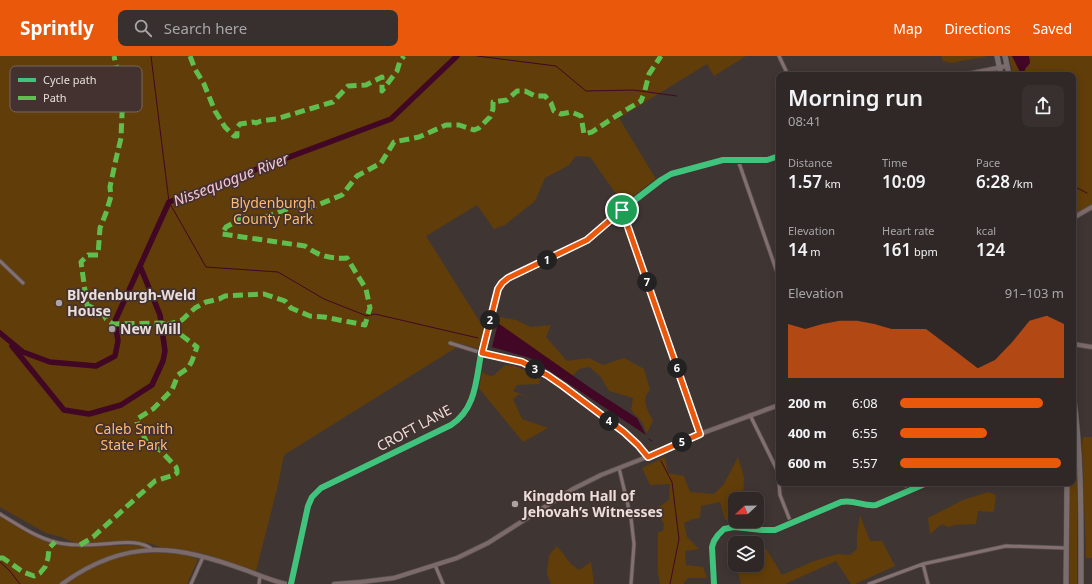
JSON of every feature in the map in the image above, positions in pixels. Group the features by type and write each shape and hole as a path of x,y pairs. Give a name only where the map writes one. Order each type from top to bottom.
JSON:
{"highway":[{"path":"998,56 1001,72"},
{"path":"1005,56 1008,72"},
{"path":"1076,418 1080,465 1081,584"},
{"path":"1066,584 1067,486"}],"main road":[{"path":"979,72 1007,66"},
{"path":"1076,216 1092,207"},
{"path":"1076,344 1092,347"},
{"path":"334,584 394,578 457,558 488,543 573,489 601,475 648,457 700,434 776,406"},
{"path":"62,584 86,568 100,561 128,553 154,550 180,551 249,571 286,584"}],"street":[{"path":"779,56 787,72"},
{"name":"CROFT LANE","path":"291,584 308,506 312,497 321,488 443,429 456,422 466,411 472,397 496,295 502,283 508,278 587,240 622,210 671,174 723,160 766,160 776,157"},
{"path":"738,160 776,269"},
{"path":"622,210 700,434"},
{"path":"0,261 23,283"},
{"path":"450,343 482,353 522,362 547,375 624,432 648,457"},
{"path":"750,415 776,468"},
{"path":"619,468 628,505 634,544 631,584"},
{"path":"779,486 780,495 791,523"},
{"path":"906,486 909,491"},
{"path":"714,584 712,547 714,541 724,529 734,527 775,530 841,502 854,501 871,506 876,505 920,486"},
{"path":"0,514 40,536 55,542 80,545 132,543 149,546 154,550"},
{"path":"869,584 923,564 1006,546 1066,548"},
{"path":"191,584 203,557"},
{"path":"923,564 928,584"},
{"path":"435,565 443,584"},
{"path":"259,584 260,576"}],"green space":[{"name":"Blydenburgh County Park","path":"0,56 746,56 714,76 707,64 619,118 656,179 624,205 590,157 576,156 569,165 545,178 535,201 505,225 494,229 477,205 426,236 485,330 480,349 462,344 284,455 278,485 256,571 205,554 161,547 148,543 126,541 75,543 46,533 0,507"},
{"path":"941,56 986,56 952,63 943,61"},
{"path":"1009,56 1012,56 1020,72 1012,72"},
{"path":"1029,56 1092,56 1092,205 1076,214 1076,72 1022,72 1030,63"},
{"path":"494,316 516,320 531,327 551,325 546,337 567,361 589,358 603,365 624,358 644,369 650,390 645,401 653,421 647,433 642,422 631,410 633,398 609,391 600,376 589,367 579,369 573,376 498,324 491,333"},
{"path":"505,365 515,366 540,377 539,384 517,385 513,391 537,400 519,394 513,399 522,419 548,428 523,442 478,387 481,371 487,375 493,376"},
{"path":"1083,437 1092,437 1092,558 1086,558"},
{"path":"665,457 668,473 684,476 690,492 714,494 724,484 738,457 744,477 743,492 728,492 728,519 725,520 720,502 701,506 700,518 684,523 687,537 699,549 685,551 686,565 703,567 707,578 688,578 683,584 660,584 658,573 658,532 663,531 664,524 656,509 669,500 670,484 650,485 642,468"},
{"path":"1076,464 1077,584 1069,584 1070,486 1076,486"},
{"path":"988,492 996,495 994,511 978,511 976,524 955,525 948,527 942,524 930,534 928,518 963,500"},
{"path":"860,515 870,541 882,541 895,566 855,584 851,584 836,561 785,584 741,584 738,572 764,572 765,547 782,575 814,561 838,554 850,555 857,549 857,535"},
{"path":"0,516 42,539 74,547 131,545 156,547 198,559 187,584 0,584"},
{"path":"557,546 571,564 579,570 591,562 594,584 551,584 547,574 549,555"}],"shaded area":[{"path":"1012,56 1029,56 1030,63 1023,72 1020,72"},
{"path":"498,323 592,389 637,418 646,435 530,358 492,347"}],"waterway":[{"path":"151,56 169,202 206,267 278,272 324,299 367,316 375,314 478,338"},
{"name":"Nissequogue River","path":"0,333 23,352 50,362 96,366 115,356 118,341 115,321 169,202 391,119 457,56"},
{"path":"477,56 556,66 586,91 633,90 677,96"},
{"path":"1076,188 1087,193"},
{"path":"12,346 64,410 89,414 121,405 152,385 163,361 165,351 160,315 140,266"},
{"path":"661,461 672,482 679,539 670,584"},
{"path":"0,562 9,570 20,584"}],"marked path":[{"path":"114,56 116,66"},
{"path":"190,56 215,111 225,127 234,136 237,136 237,128 240,124 256,123 276,119 333,102 348,86 366,85 382,77 382,91 397,71 400,61 404,56"},
{"path":"645,90 649,74 661,56"},
{"path":"368,314 370,308 366,289 347,258 325,256 305,246 222,234 226,227 244,217 258,220 300,204 313,207 342,195 357,176 381,163 394,142 419,137 446,125 459,125 474,130 479,128 490,117 493,109 493,102 507,100 517,91 525,91 535,96 545,96 551,103 554,111 561,114 571,112 581,116 584,134 592,132 641,101 643,96"},
{"path":"93,308 87,305 81,262 88,255 98,255 100,228 111,196 110,187 121,138 122,112"},
{"path":"166,325 182,320 195,308 206,302 225,296 264,294 285,301 291,308 310,316 324,317 365,325 367,318"},
{"path":"80,545 93,537 155,481 177,473 176,467 160,450 149,445 146,441 137,419 153,409 172,390 178,375 188,368 197,347 176,331 162,323 113,324 106,319 104,315"},
{"path":"0,558 3,558 23,572 34,576 40,573 45,567 49,548 55,542"}],"cycle path":[{"path":"291,584 308,506 312,497 321,488 451,425 466,411 474,393 481,354 495,298 499,287 508,278 587,240 622,210 671,174 723,160 767,160 776,157"},
{"path":"622,210 700,434"},
{"path":"714,584 712,547 714,541 724,529 734,527 775,530 841,502 851,501 867,505 876,505 920,486"}],"place":[{"name":"Blydenburgh-Weld House","path":"59,303"},
{"name":"New Mill","path":"112,329"},
{"name":"Kingdom Hall of Jehovah’s Witnesses","path":"515,504"}],"route":[{"path":"622,210 700,434 648,457 624,432 547,375 522,362 482,353 496,295 502,283 508,278 587,240 622,210"}],"park label":[{"name":"Caleb Smith State Park","path":"134,438"}]}
